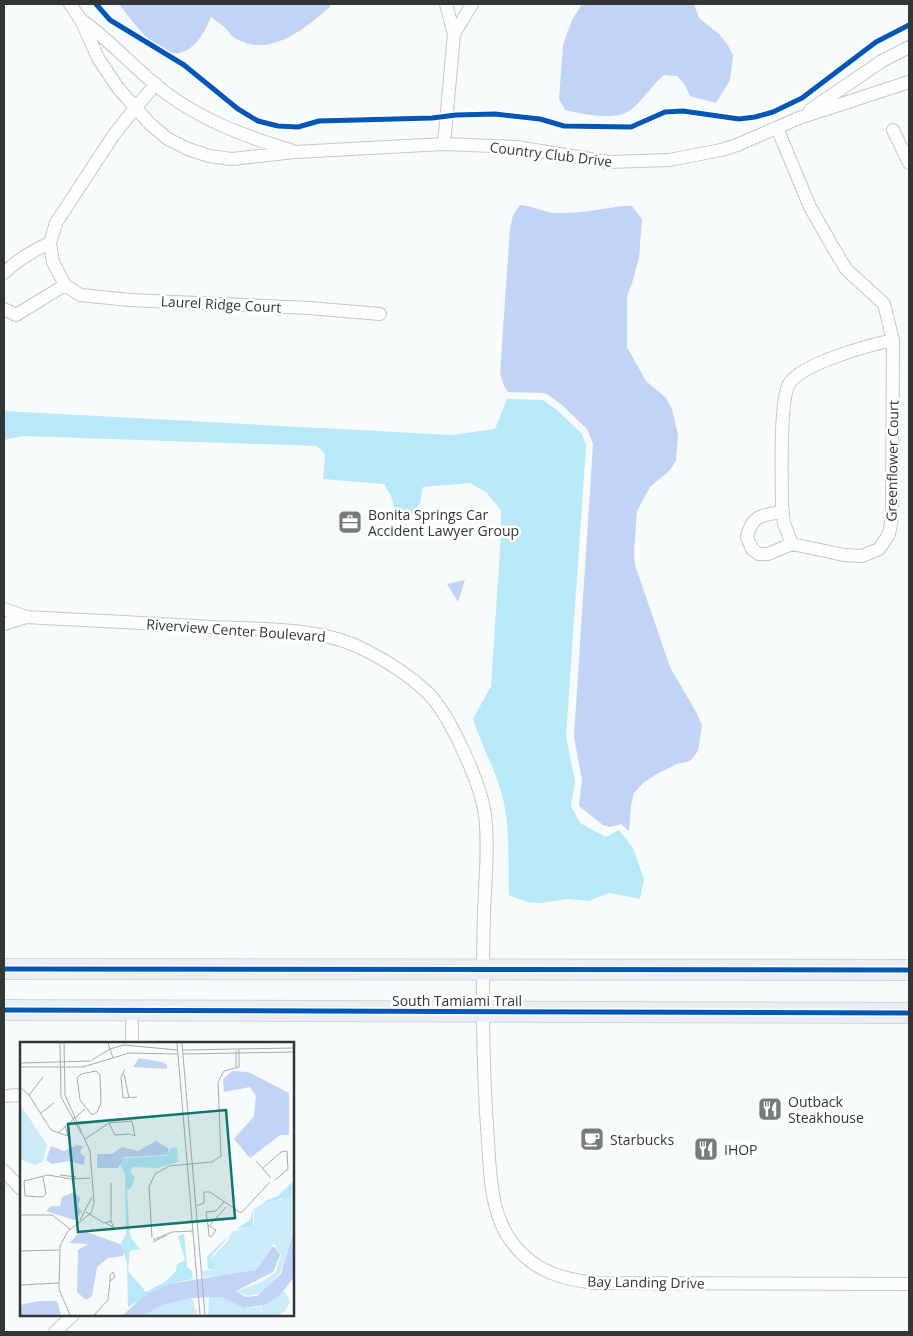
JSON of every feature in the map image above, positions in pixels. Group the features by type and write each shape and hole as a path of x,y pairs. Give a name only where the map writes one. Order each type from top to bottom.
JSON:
{"main road":[{"path":"4,969 909,970"},
{"name":"South Tamiami Trail","path":"4,1010 909,1013"}],"street":[{"name":"Country Club Drive","path":"70,4 81,20 98,58 118,88 135,108 168,138 188,149 209,156 232,159 295,152 444,144 499,145 590,160 629,163 669,160 721,150 746,142 799,118 909,82"},
{"path":"444,144 454,34 446,4"},
{"path":"454,34 472,4"},
{"name":"Country Club Drive","path":"81,20 156,84 194,112 232,130 295,152"},
{"name":"Country Club Drive","path":"799,118 882,61 909,47"},
{"path":"4,309 16,315 64,285 53,262 50,243 56,223 113,136 156,84"},
{"name":"Greenflower Court","path":"777,128 810,207 846,269 884,304 894,340 892,518 889,534 879,549 862,556 844,555 792,544"},
{"path":"893,130 909,163"},
{"path":"4,273 15,261 50,243"},
{"name":"Laurel Ridge Court","path":"64,285 80,295 130,300 309,308 380,314"},
{"path":"782,512 763,515 755,519 749,529 746,537 752,549 759,554 768,554 792,544 782,512 784,400 789,384 802,372 820,364 860,348 894,340"},
{"name":"Riverview Center Boulevard","path":"4,609 26,617 325,635 363,648 400,671 429,694 446,719 475,775 485,814 484,1011"},
{"name":"Riverview Center Boulevard","path":"4,624 26,617"},
{"path":"132,1011 132,1042"},
{"name":"Bay Landing Drive","path":"484,1011 484,1100 491,1181 499,1219 513,1244 533,1263 569,1280 595,1283 909,1284"},
{"path":"4,1096 20,1095"},
{"path":"4,1171 20,1187"},
{"path":"55,1332 72,1316"}],"shaded area":[{"path":"119,4 331,4 329,8 297,32 285,39 261,45 248,44 235,38 211,17 204,32 194,45 181,53 173,54 164,52 153,44"},
{"path":"582,4 694,4 699,18 719,34 733,55 730,80 716,103 690,96 685,85 677,76 664,75 634,107 623,114 598,116 565,110 559,99 563,45 572,20"},
{"path":"520,205 558,213 632,206 642,219 639,258 627,296 627,347 646,381 666,398 672,409 678,435 676,461 669,471 650,487 637,511 635,565 670,667 702,725 698,751 690,761 677,764 655,775 643,783 634,793 629,831 621,824 610,827 603,825 579,806 582,780 574,737 593,444 587,429 562,405 543,393 508,392 500,373 510,228 513,215"},
{"path":"507,399 543,400 557,410 582,434 586,446 566,737 575,781 571,806 580,823 606,837 619,830 633,848 644,879 640,899 609,893 589,901 567,899 541,903 527,902 509,895 508,837 504,803 498,781 473,719 491,686 501,534 501,510 486,492 470,483 423,487 420,504 409,517 397,515 391,496 384,484 323,479 325,454 317,446 23,436 4,440 4,411 452,435 495,429"},
{"path":"465,580 458,602 447,584"}],"cycle path":[{"path":"96,4 110,20 184,65 238,109 258,121 278,126 298,127 319,121 495,114 540,119 564,126 631,127 665,112 683,111 739,119 755,117 773,112 802,98 876,42 909,25"},
{"path":"4,969 909,970"},
{"path":"4,1010 909,1013"}],"place":[{"name":"Bonita Springs Car Accident Lawyer Group","path":"350,522"},
{"name":"Outback Steakhouse","path":"770,1109"},
{"name":"Starbucks","path":"592,1139"},
{"name":"IHOP","path":"706,1149"}]}
